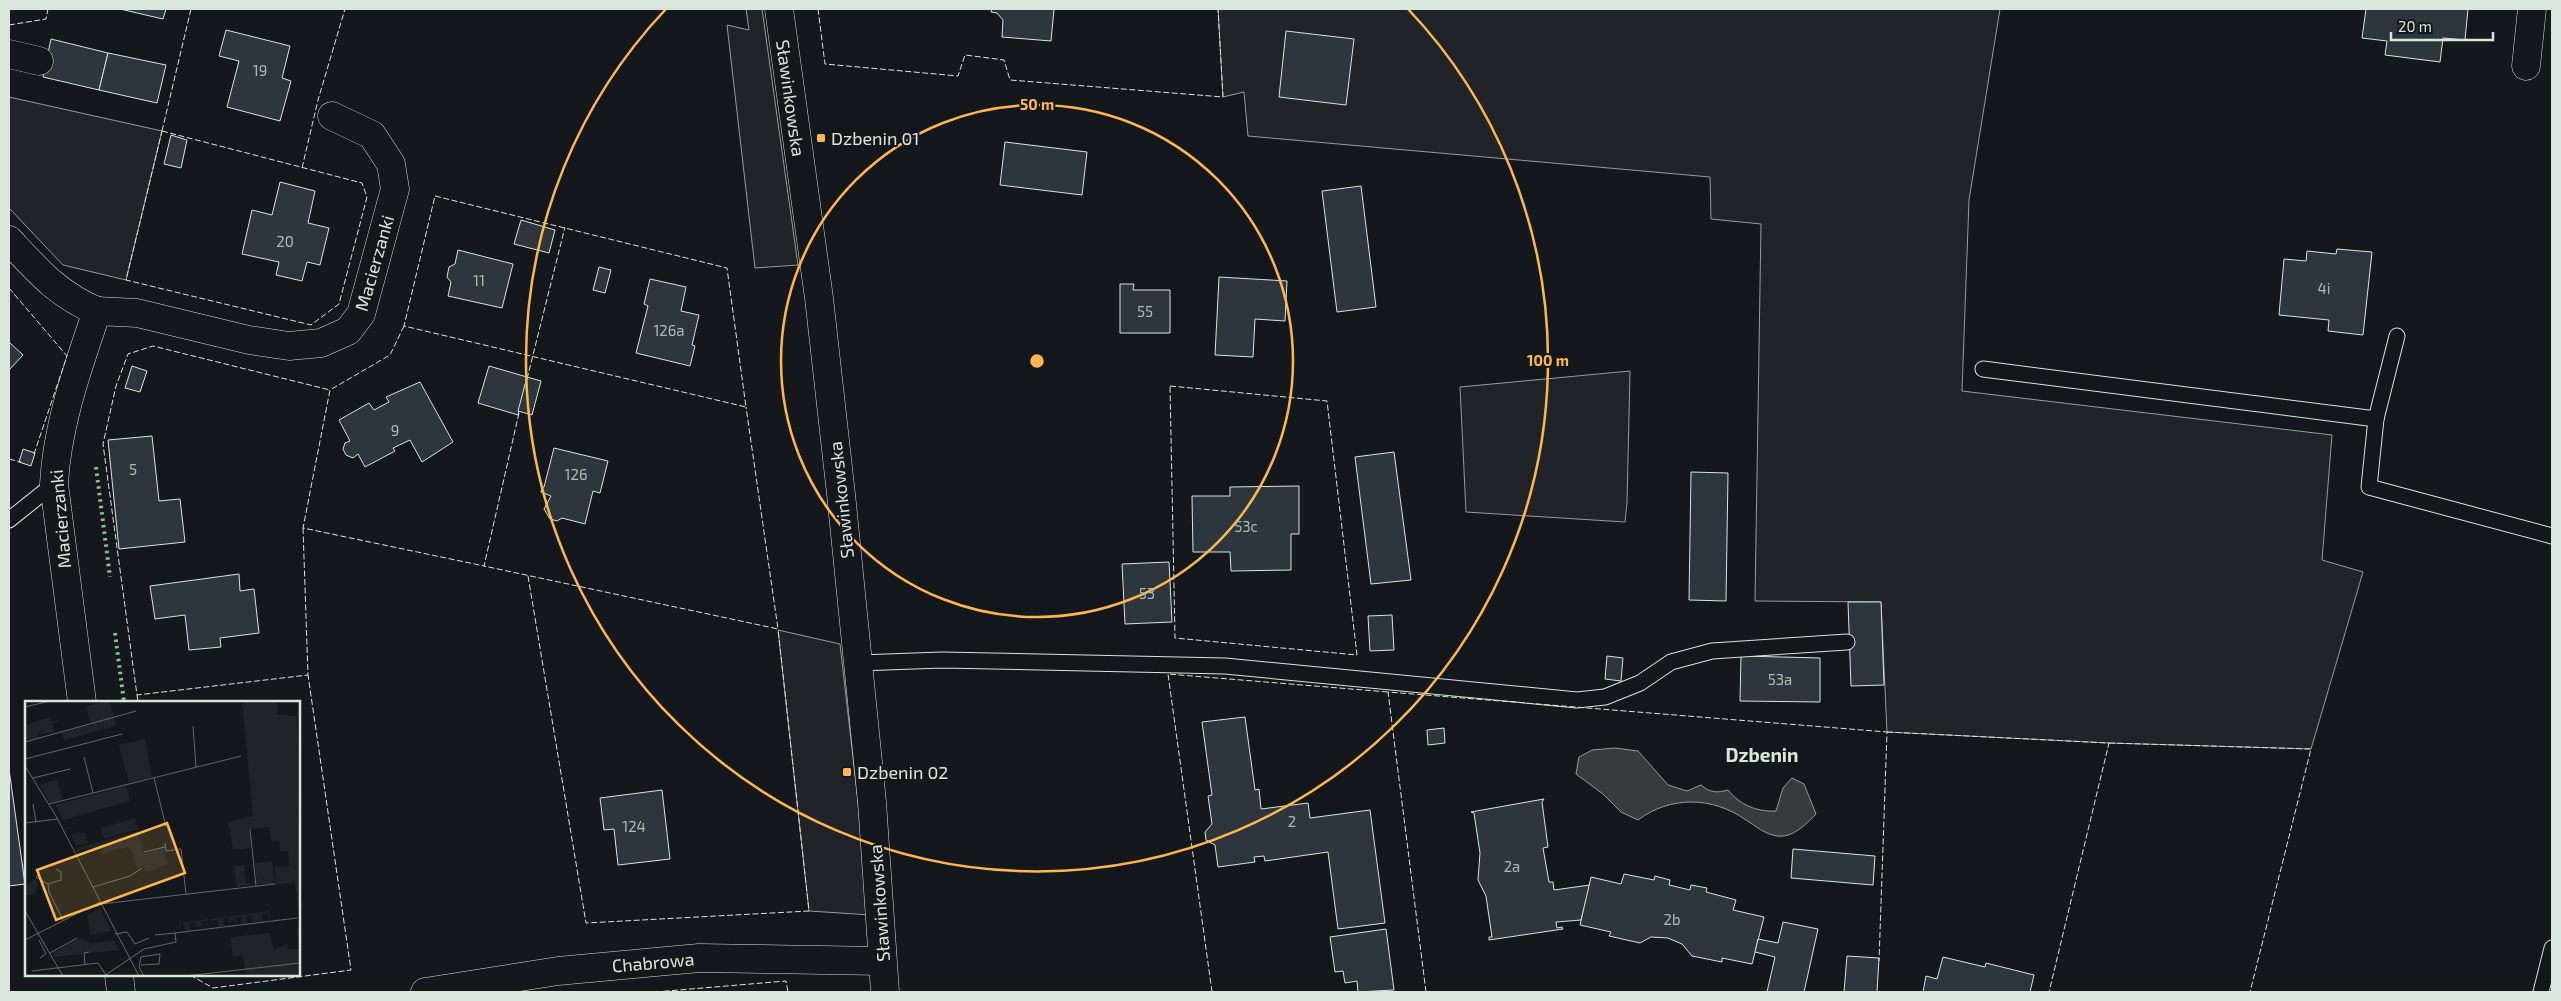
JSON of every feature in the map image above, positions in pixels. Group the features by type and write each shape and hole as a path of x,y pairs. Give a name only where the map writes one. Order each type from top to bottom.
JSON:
{"street":[{"name":"Sławinkowska","path":"779,9 822,320 872,802 885,992"},
{"path":"2526,66 2532,9"},
{"path":"9,54 39,61"},
{"name":"Macierzanki","path":"9,240 48,282 73,301 97,312 137,313 249,340 289,346 321,343 348,331 361,314 395,189 391,164 372,135 332,116"},
{"name":"Macierzanki","path":"82,701 54,484 55,459 64,420 97,312"},
{"name":"Chabrowa","path":"425,992 558,971 699,958 882,961"},
{"path":"119,976 121,992"}],"lane":[{"path":"2397,336 2376,419 2369,487 2552,536"},
{"path":"1983,369 2376,419"},
{"path":"9,520 54,484"},
{"path":"858,663 942,660 1225,666 1577,700 1605,697 1640,683 1671,662 1712,650 1768,645 1847,642"},
{"path":"2541,992 2552,948"}],"shaded area":[{"path":"746,9 762,9 798,265 755,268 727,25 749,30"},
{"path":"1218,9 2000,9 1969,200 1962,391 2332,435 2322,560 2363,572 2311,749 2109,743 1887,732 1881,602 1755,601 1761,224 1711,219 1710,177 1248,136 1244,92 1223,97"},
{"path":"9,97 162,131 126,280 63,265 9,208"},
{"path":"1630,371 1625,522 1466,512 1460,387"},
{"path":"778,630 840,644 871,915 809,911"},
{"path":"1615,748 1638,751 1668,785 1687,791 1701,785 1707,790 1714,792 1728,790 1743,804 1756,809 1776,811 1783,788 1792,778 1804,784 1816,814 1798,830 1783,836 1768,834 1733,812 1705,803 1677,803 1664,806 1638,820 1621,812 1603,794 1576,774 1579,757 1592,750"}],"building":[{"path":"120,9 166,9 163,19"},
{"path":"992,9 1054,9 1051,41 1002,37 1003,20 997,13 991,12"},
{"path":"2366,9 2468,9 2465,40 2443,38 2440,62 2385,55 2387,41 2362,38"},
{"path":"226,30 290,46 282,78 291,81 280,121 227,107 239,61 219,56"},
{"path":"1286,31 1354,39 1346,105 1279,97"},
{"path":"51,39 108,53 99,90 43,77"},
{"path":"108,53 166,65 157,103 99,90"},
{"path":"171,135 187,140 181,168 164,164"},
{"path":"1005,142 1087,152 1082,195 1000,185"},
{"path":"280,182 315,191 308,223 329,228 320,265 307,262 302,281 276,275 279,262 242,254 252,210 272,215"},
{"path":"1361,186 1376,307 1337,312 1322,191"},
{"path":"521,220 555,230 549,253 514,244"},
{"path":"2337,249 2372,252 2363,335 2328,331 2329,320 2279,315 2284,259 2306,261 2307,251 2336,254"},
{"path":"458,250 513,264 502,308 448,296 451,282 447,277 449,267 455,264"},
{"path":"599,267 611,270 605,293 593,290"},
{"path":"1219,277 1287,281 1285,321 1255,319 1253,357 1215,355"},
{"path":"650,279 686,287 681,311 699,315 692,345 695,346 690,366 636,353 648,306 644,304"},
{"path":"1120,284 1134,284 1133,290 1170,290 1170,333 1120,333"},
{"path":"9,342 23,355 9,370"},
{"path":"132,366 147,371 140,392 125,388"},
{"path":"489,366 527,377 518,415 478,403"},
{"path":"527,377 541,381 532,415 518,411"},
{"path":"420,382 453,442 422,462 410,440 393,448 395,451 365,467 358,454 353,458 346,455 343,449 345,443 350,441 339,420 369,403 374,410 389,402 386,397"},
{"path":"152,436 159,501 180,499 185,542 119,549 108,440"},
{"path":"554,448 608,461 600,493 593,491 585,524 562,518 557,521 550,519 544,509 551,496 541,492"},
{"path":"23,449 35,453 31,466 19,462"},
{"path":"1394,452 1411,580 1371,584 1355,457"},
{"path":"1691,472 1728,473 1726,601 1689,600"},
{"path":"1299,486 1299,534 1291,534 1291,570 1231,571 1230,552 1193,552 1192,496 1230,496 1230,487"},
{"path":"1169,562 1172,622 1125,624 1122,564"},
{"path":"239,574 240,591 254,589 259,633 220,638 221,647 189,650 185,615 155,619 150,586"},
{"path":"1848,602 1881,602 1884,685 1851,686"},
{"path":"1392,615 1394,650 1370,651 1368,616"},
{"path":"1607,656 1623,658 1621,681 1605,679"},
{"path":"1741,656 1820,658 1820,702 1740,701"},
{"path":"1245,717 1255,790 1259,789 1261,809 1308,803 1310,818 1370,810 1385,923 1338,929 1328,852 1265,861 1264,856 1254,857 1255,862 1218,867 1215,845 1206,840 1205,832 1212,824 1208,796 1212,795 1202,722"},
{"path":"1444,728 1445,743 1428,745 1427,730"},
{"path":"9,769 25,884 9,886"},
{"path":"662,790 670,859 618,865 614,829 604,830 600,798"},
{"path":"1544,799 1542,802 1548,847 1543,848 1549,882 1553,882 1554,890 1590,885 1581,920 1556,922 1557,928 1562,927 1563,929 1489,940 1489,937 1492,937 1486,896 1478,880 1480,853 1474,813 1471,812"},
{"path":"1793,849 1875,856 1873,885 1791,878"},
{"path":"1624,874 1654,880 1655,876 1670,880 1669,885 1690,890 1691,885 1707,888 1706,892 1736,900 1733,910 1764,917 1752,964 1722,958 1722,962 1692,956 1682,944 1668,938 1651,937 1640,943 1609,936 1611,932 1580,925 1591,877 1621,884"},
{"path":"1783,922 1818,929 1804,992 1767,992 1775,957 1755,952 1758,939 1778,943"},
{"path":"1386,929 1394,990 1358,992 1357,981 1345,983 1343,971 1335,972 1330,937"},
{"path":"1847,956 1879,958 1877,992 1844,992"},
{"path":"1943,957 1985,967 1986,963 2034,975 2030,992 1923,992 1926,976 1937,979"}],"hedge":[{"path":"96,467 110,577"},
{"path":"115,633 124,701"}],"fence":[{"path":"9,25 46,19 48,9"},
{"path":"162,131 191,9"},
{"path":"302,168 318,100 345,9"},
{"path":"818,9 825,64 958,76 965,55 1004,60 1010,80 1223,97 1218,9"},
{"path":"162,131 362,183 367,197 339,304 311,325 126,280 162,131"},
{"path":"435,196 727,268 746,407 404,326 435,196"},
{"path":"527,379 565,227"},
{"path":"9,288 67,356 34,454"},
{"path":"404,326 390,355 330,390 303,528 484,566"},
{"path":"303,528 308,675 137,695 103,444 116,386 128,354 153,346 330,390"},
{"path":"1170,386 1327,401 1357,655 1175,638 1170,386"},
{"path":"519,413 484,566 778,629 746,407"},
{"path":"9,459 21,462"},
{"path":"528,576 586,923 809,911 778,629"},
{"path":"1212,992 1168,674 1388,692"},
{"path":"192,976 213,988 351,970 308,675"},
{"path":"1426,992 1388,692 1887,732 1879,961"},
{"path":"137,695 138,701"},
{"path":"1887,732 2109,743 2049,992"},
{"path":"2109,743 2311,749 2250,992"},
{"path":"655,992 786,981 788,992"}],"place":[{"name":"Dzbenin 01","path":"821,138"},
{"name":"Dzbenin 02","path":"847,772"}],"district":[{"name":"Dzbenin","path":"1762,754"}]}
